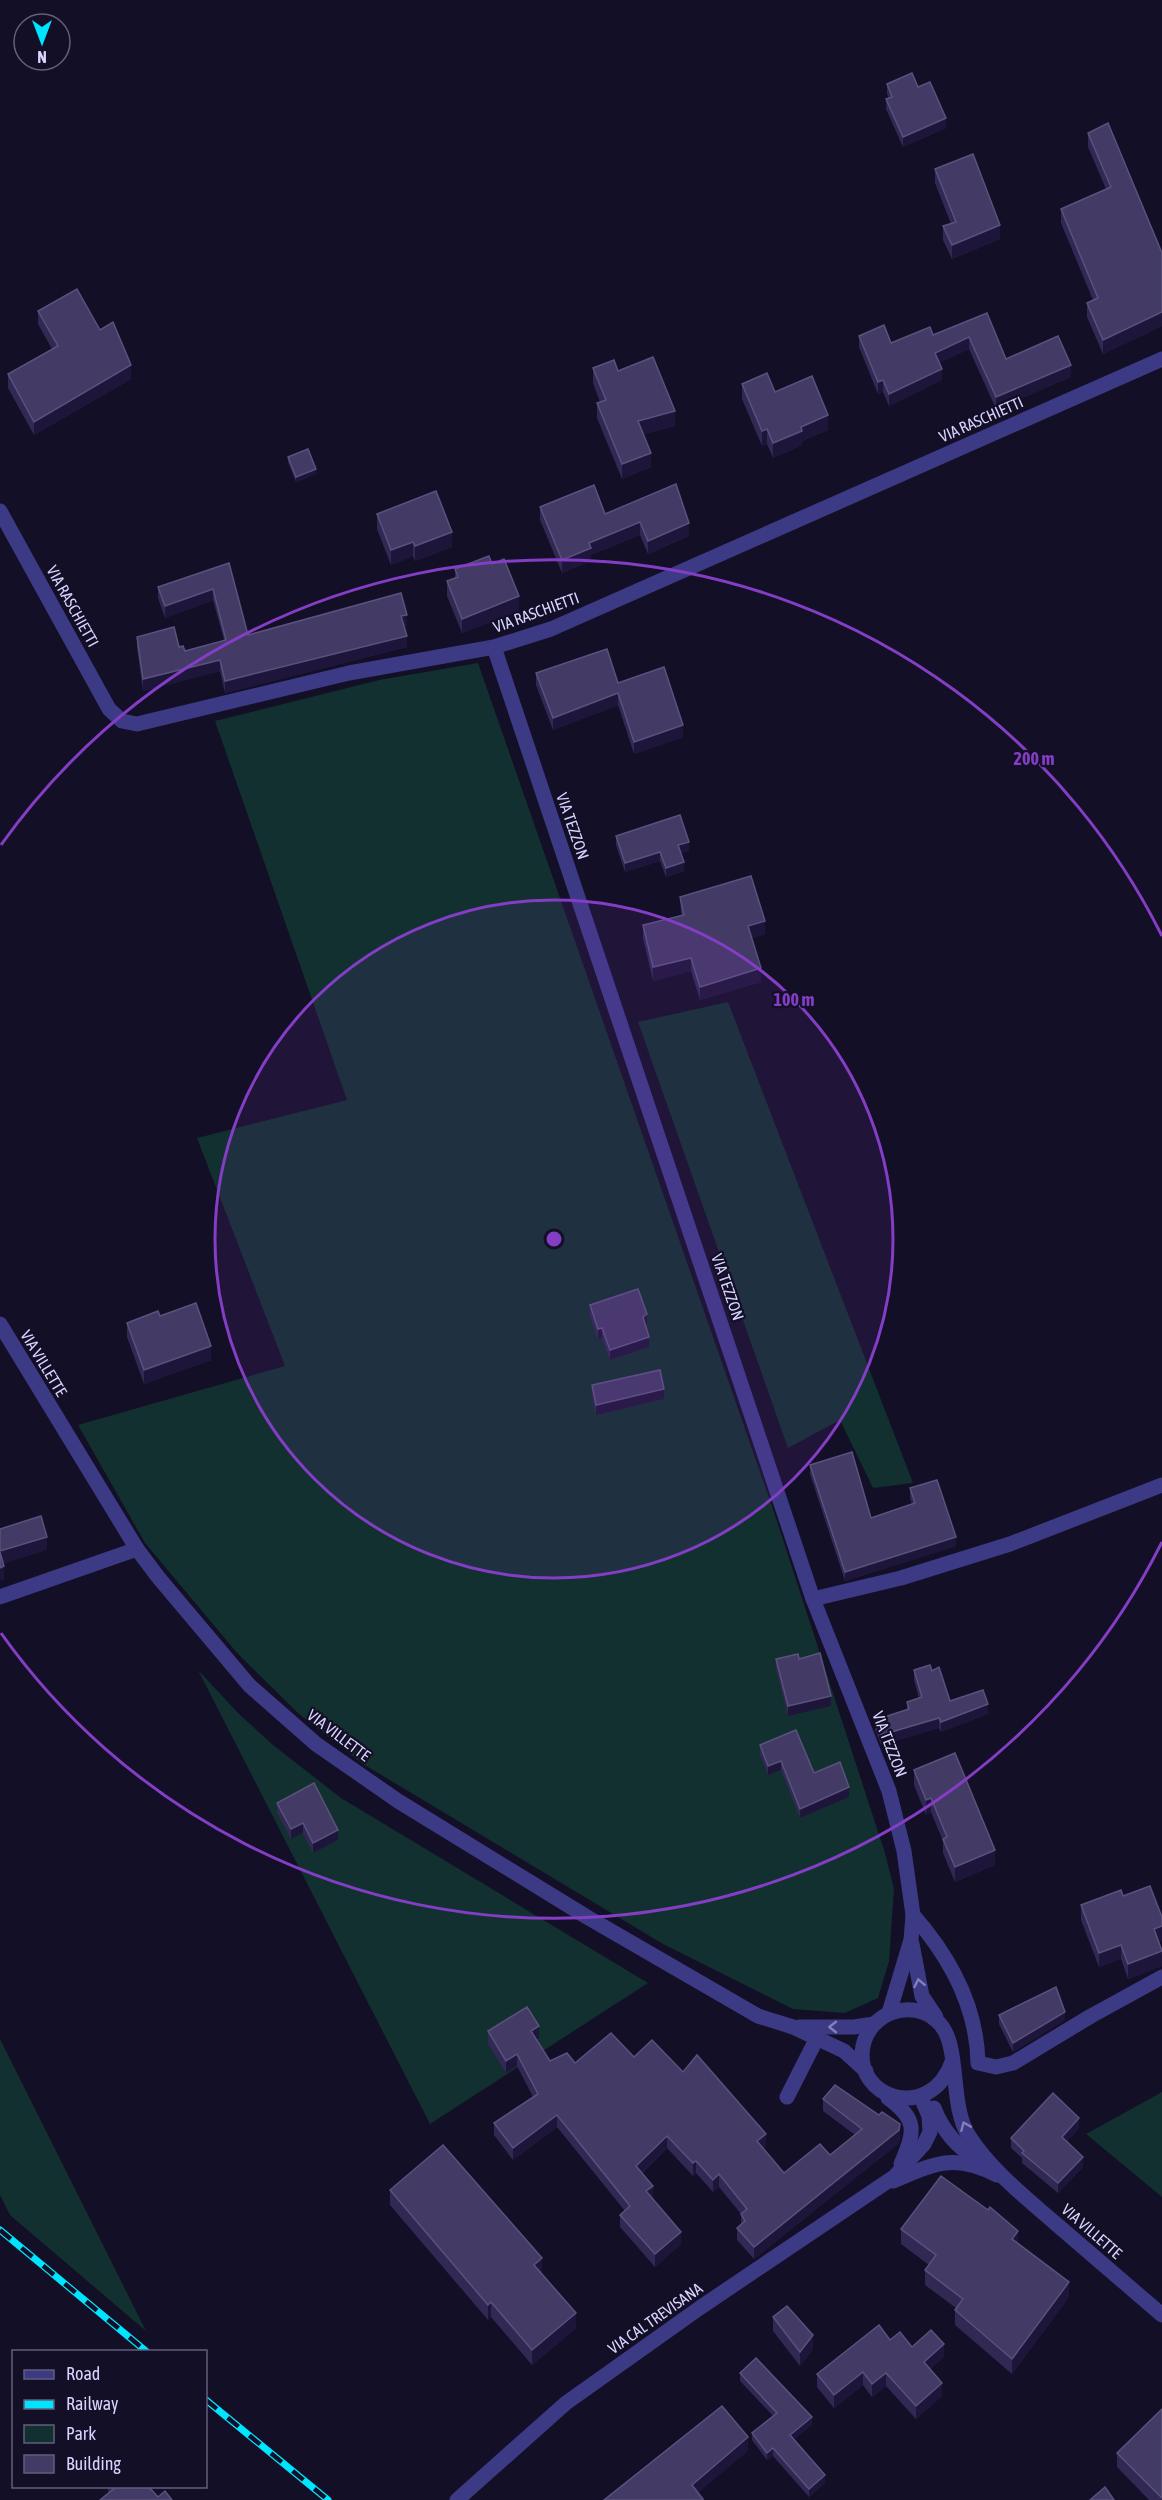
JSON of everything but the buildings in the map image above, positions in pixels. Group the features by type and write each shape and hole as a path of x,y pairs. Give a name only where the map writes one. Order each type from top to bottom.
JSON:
{"street":[{"name":"VIA RASCHIETTI","path":"0,512 109,709 122,721 137,724 158,721 350,673 494,647 551,629 1162,359"},
{"name":"VIA TEZZON","path":"494,647 813,1599 889,1791 904,1851 913,1914 911,1940 890,2013"},
{"name":"VIA VILLETTE","path":"0,1323 137,1549 158,1577 249,1685 316,1744 398,1801 587,1917 758,2016 793,2027 844,2052 866,2071 880,2090"},
{"path":"813,1599 901,1578 1010,1544 1162,1485"},
{"path":"0,1597 137,1549"},
{"path":"913,1914 938,1944 955,1975 973,2023 978,2063 996,2067 1013,2063 1162,1977"},
{"name":"VIA TEZZON","path":"911,1940 922,1996 939,2022"},
{"path":"890,2013 916,2010 939,2022"},
{"name":"VIA VILLETTE","path":"793,2027 854,2027 874,2024 890,2013"},
{"name":"VIA VILLETTE","path":"939,2022 948,2034 952,2048 952,2062 962,2123 1000,2175"},
{"path":"866,2071 863,2047 874,2024"},
{"path":"787,2097 817,2038"},
{"path":"880,2090 902,2099 925,2095 939,2085 952,2062"},
{"path":"880,2090 906,2111 911,2122 906,2149 891,2180"},
{"name":"VIA VILLETTE","path":"925,2095 944,2129 962,2150 1000,2175 1162,2315"},
{"name":"VIA CAL TREVISANA","path":"457,2500 566,2403 701,2307 891,2180 924,2144 930,2132 925,2095"},
{"name":"VIA CAL TREVISANA","path":"891,2180 938,2164 958,2160 974,2163 1000,2175"}],"green space":[{"path":"478,663 773,1509 885,1853 894,1889 889,1961 878,1998 845,2013 793,2009 663,1944 363,1764 299,1714 238,1654 145,1543 78,1425 285,1366 197,1138 347,1100 215,721 379,680"},
{"path":"728,1002 913,1483 873,1488 840,1420 788,1448 638,1022"},
{"path":"198,1670 238,1713 273,1745 341,1798 648,1983 430,2124"},
{"path":"0,2039 146,2331 10,2215 0,2195"},
{"path":"1162,2092 1162,2197 1086,2134"}],"railway":[{"path":"0,2230 145,2350"},
{"path":"207,2401 328,2500"}]}
